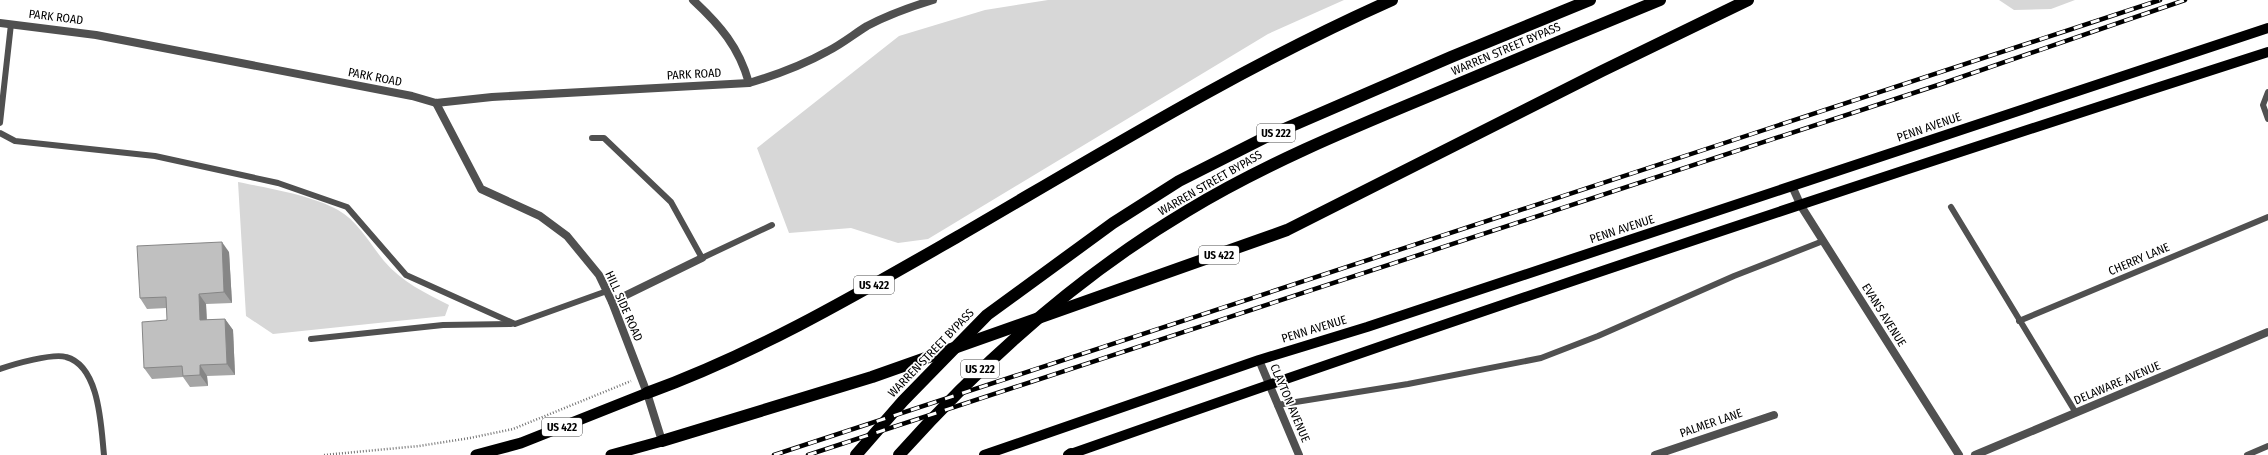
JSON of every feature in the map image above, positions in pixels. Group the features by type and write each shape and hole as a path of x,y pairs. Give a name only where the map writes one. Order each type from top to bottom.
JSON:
{"highway":[{"name":"US 422","path":"476,455 521,443 699,374 774,339 861,293 1216,87 1324,30 1392,0"},
{"name":"WARREN STREET BYPASS","path":"856,455 903,401 987,315 1113,223 1179,181 1266,138 1444,60 1590,0"},
{"name":"WARREN STREET BYPASS","path":"899,455 982,367 1071,291 1133,245 1188,210 1275,162 1363,123 1660,0"},
{"name":"US 422","path":"611,455 872,377 1287,230 1602,71 1748,0"}],"main road":[{"name":"PENN AVENUE","path":"984,455 1259,360 1367,327 2268,28"},
{"path":"1070,455 1269,384 1801,206 1972,147 2268,52"}],"street":[{"path":"693,0 719,24 744,65 749,83"},
{"name":"PARK ROAD","path":"0,24 11,24 96,35 412,96 436,103 492,97 749,83 772,77 807,62 829,51 868,26 894,14 933,0"},
{"name":"HILL SIDE ROAD","path":"436,103 481,189 540,216 567,236 599,275 612,302 647,393 662,441"},
{"name":"EVANS AVENUE","path":"1792,186 1801,206 1959,455"},
{"path":"612,302 702,258"},
{"name":"DELAWARE AVENUE","path":"1975,455 2268,332"},
{"name":"CLAYTON AVENUE","path":"1259,360 1299,455"},
{"name":"PALMER LANE","path":"1655,455 1774,415"}],"lane":[{"path":"0,123 11,24"},
{"path":"2268,92 2263,105 2268,119"},
{"path":"0,133 15,141 155,156 278,183 347,207 406,275 515,324"},
{"path":"592,138 604,138 671,202 702,258 772,225"},
{"path":"1951,207 2076,413"},
{"name":"CHERRY LANE","path":"2019,321 2268,217"},
{"path":"1277,405 1408,384 1541,358 1598,336 1734,276 1823,241"},
{"path":"311,339 443,325 515,324 607,291"},
{"path":"0,369 20,361 64,356 74,360 84,371 98,397 104,455"},
{"path":"2247,455 2268,446"}],"path":[{"path":"324,455 419,446 470,438 513,429 631,381 631,376"}],"shaded area":[{"path":"1048,0 1344,0 1268,34 928,239 898,243 851,228 789,233 757,148 899,36 985,10"},
{"path":"1999,0 2075,0 2051,9 2014,10"},
{"path":"238,182 303,196 338,210 358,226 384,261 398,275 449,305 445,316 273,334 246,316"}],"building":[{"path":"222,242 224,292 199,294 200,320 225,319 227,364 200,365 200,375 183,376 182,366 144,368 142,322 167,320 166,297 140,298 137,246"}],"railway":[{"path":"774,455 2160,0"},
{"path":"808,455 1941,84 2185,0"}]}
